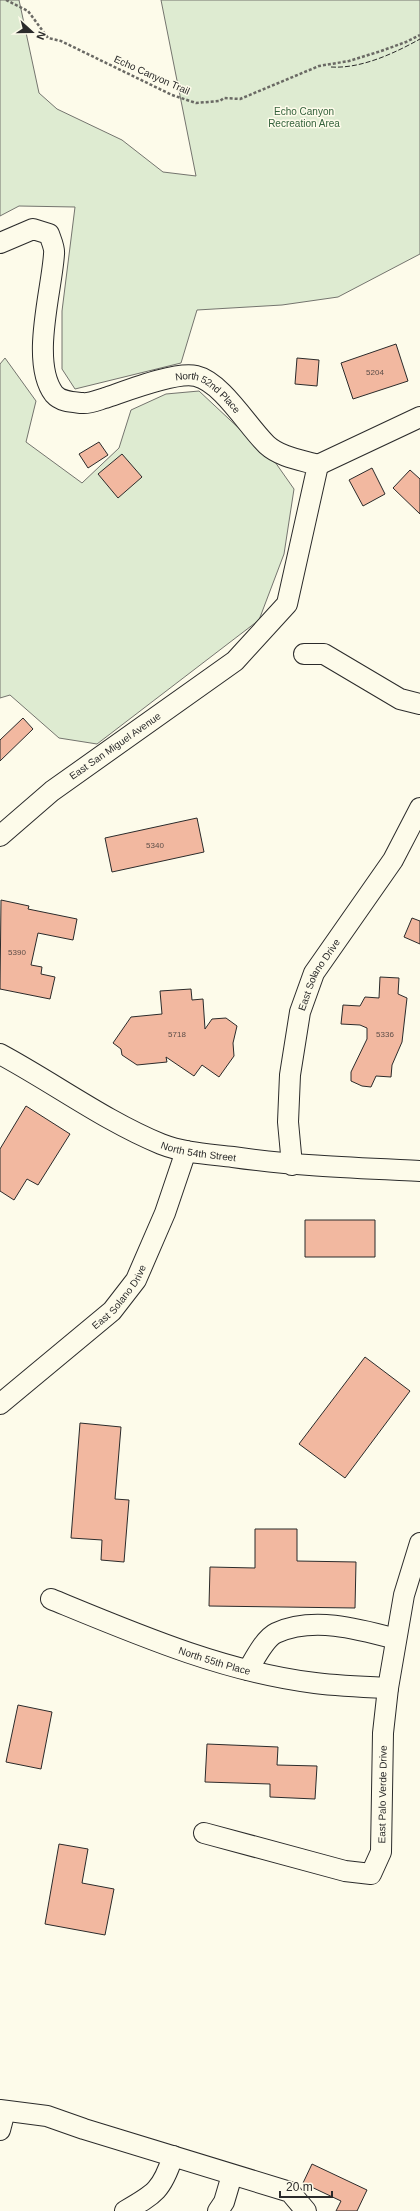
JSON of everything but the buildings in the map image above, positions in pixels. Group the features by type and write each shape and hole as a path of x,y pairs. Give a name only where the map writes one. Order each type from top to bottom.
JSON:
{"street":[{"name":"North 52nd Place","path":"0,243 33,229 49,234 55,252 46,308 44,356 46,377 54,394 63,401 85,404 163,380 195,376 203,378 226,397 268,446 285,456 318,465"},
{"path":"318,465 420,417"},
{"name":"East San Miguel Avenue","path":"0,836 52,791 235,661 287,604 318,465"},
{"path":"304,654 324,654 400,699 420,704"},
{"name":"East Solano Drive","path":"292,1165 288,1122 290,1075 300,1012 314,973 393,860 420,808"},
{"name":"North 54th Street","path":"0,1054 43,1077 122,1126 162,1144 186,1151 292,1165 420,1171"},
{"name":"East Solano Drive","path":"0,1404 112,1311 136,1280 165,1213 186,1151"},
{"name":"East Palo Verde Drive","path":"204,1833 345,1871 372,1874 381,1852 383,1733 388,1688 404,1595 420,1543"},
{"name":"North 55th Place","path":"51,1600 147,1638 248,1670 315,1683 388,1688"},
{"path":"248,1670 260,1650 274,1633 312,1624 361,1630 396,1639"},
{"path":"0,2130 2,2111 47,2116 290,2192 306,2211"},
{"path":"125,2211 144,2200 159,2187 165,2179 173,2156"},
{"path":"218,2211 224,2202 232,2175"}],"path":[{"name":"Echo Canyon Trail","path":"6,0 28,11 48,38 61,41 172,94 196,102 220,101 224,98 240,99 318,66 349,60 382,51 420,35"}],"green space":[{"name":"Echo Canyon Recreation Area","path":"0,0 19,0 39,93 57,109 122,140 163,172 196,176 161,0 420,0 420,254 338,297 282,305 197,310 181,363 75,389 62,369 62,311 75,207 19,206 0,216"},
{"path":"5,358 36,401 26,442 82,483 119,448 131,410 166,394 199,391 275,462 294,489 284,554 259,620 97,744 59,738 10,695 0,698 0,364"}],"fence":[{"path":"331,67 342,67 366,63 389,55 420,39"}]}
